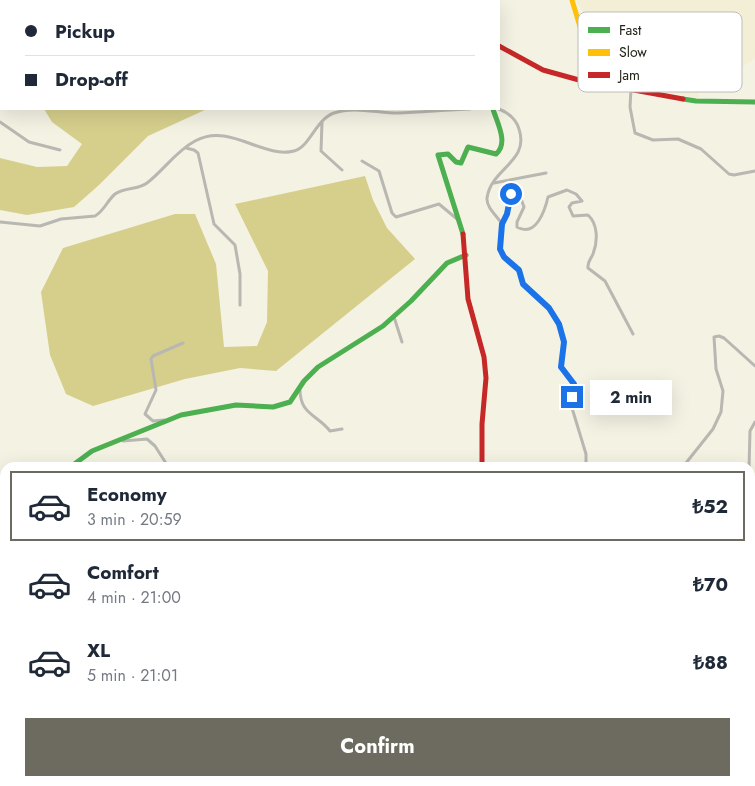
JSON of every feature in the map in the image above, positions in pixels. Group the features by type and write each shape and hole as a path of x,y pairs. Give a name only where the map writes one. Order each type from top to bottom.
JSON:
{"main road":[{"path":"572,0 578,20"},
{"path":"500,47 543,70 578,79"},
{"path":"647,92 696,101 755,102"},
{"path":"482,462 484,357 468,299 465,241 438,155 448,154 456,162 461,163 465,150 468,147 496,154 501,150 503,141 493,110"},
{"path":"76,462 87,452 123,441 128,436 180,415 236,405 278,406 290,402 300,386 313,371 332,356 367,337 394,317 447,263 466,255"}],"street":[{"path":"631,92 630,107 635,133 652,140 678,139 701,149 729,174 734,176 755,171"},
{"path":"500,109 512,116 518,124 522,146 519,153 495,178 487,197 488,206 502,224"},
{"path":"0,222 40,226 61,219 95,216 100,213 115,194 140,188 185,148 210,136 236,138 268,150 294,151 302,146 316,125 333,113 350,110 397,113 452,110"},
{"path":"322,121 320,151 342,170"},
{"path":"0,122 29,142 60,150"},
{"path":"185,148 194,150 198,154 217,229 235,245 240,274 242,299 240,305"},
{"path":"362,161 379,171 392,213 396,217 438,204 460,221"},
{"path":"494,183 546,173"},
{"path":"585,462 584,447 572,408 574,384 561,367 563,334 549,308 523,284 519,270 504,257 500,249 502,224 507,214 509,198 515,190 519,193 524,207 517,222 517,227 522,230 527,230 539,220 545,212 548,197 552,194 566,190 576,194 582,201 572,203 569,207 573,216 588,215 596,228 595,249 587,263 588,268 605,281 633,334"},
{"path":"394,317 402,342"},
{"path":"687,462 713,429 721,412 723,391 716,369 714,337 724,338 755,366"},
{"path":"167,420 153,421 145,414 156,390 151,359 153,356 183,343"},
{"path":"300,386 301,401 318,421 330,431 342,430"},
{"path":"749,462 750,431 755,422"},
{"path":"123,441 148,439 165,462"},
{"path":"598,786 617,786"}],"shaded area":[{"path":"576,0 755,0 755,59 742,66 742,12 583,12"},
{"path":"665,92 699,92 699,98"},
{"path":"45,110 205,110 148,136 74,207 27,215 0,210 0,158 37,167 67,166 82,144 52,122"},
{"path":"365,176 373,200 387,228 415,259 276,371 240,368 185,379 93,406 66,394 50,355 41,292 63,248 175,214 195,214 216,264 224,347 257,346 267,322 268,271 235,204"}],"traffic: fast":[{"path":"683,99 755,102"},
{"path":"463,234 438,155 448,154 456,162 461,163 468,147 496,154 500,149 502,139 493,110"},
{"path":"77,462 92,451 181,415 236,405 273,407 290,402 304,381 318,367 383,326 411,301 447,263 466,255"}],"traffic: slow":[{"path":"572,0 578,20"}],"traffic: jam":[{"path":"500,47 543,70 578,80"},
{"path":"645,92 683,99"},
{"path":"463,234 468,299 484,357 486,378 482,424 482,462"}],"route":[{"path":"511,194 508,203 509,208 502,224 503,232 500,249 504,257 519,270 523,284 535,293 549,308 559,324 564,342 561,354 561,367 574,384 572,397"}]}
